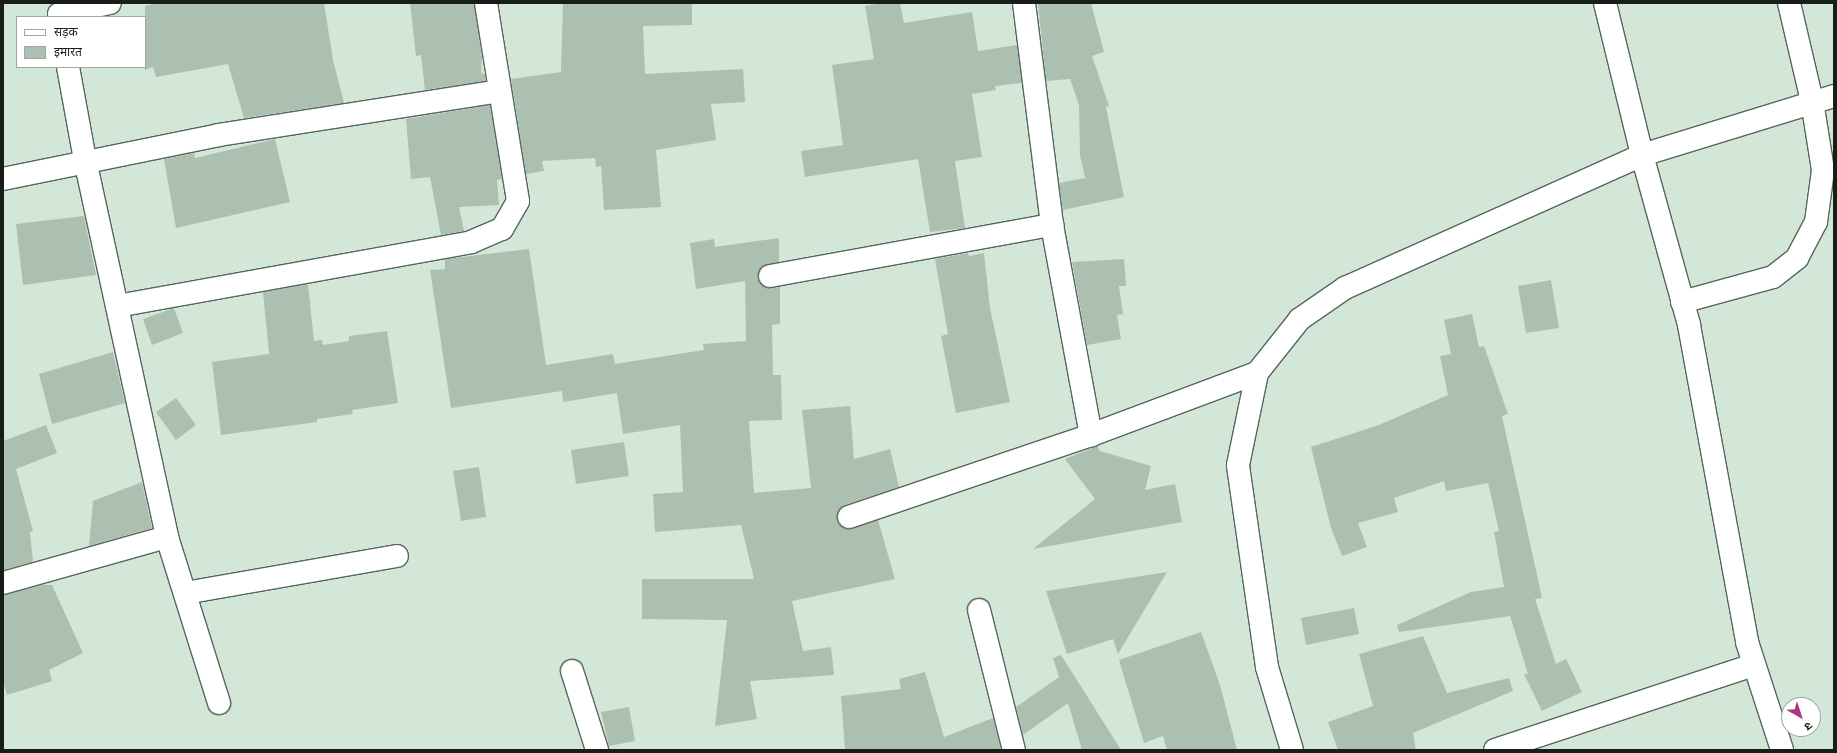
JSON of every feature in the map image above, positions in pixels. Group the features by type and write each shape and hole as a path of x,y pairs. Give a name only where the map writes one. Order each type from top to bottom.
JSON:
{"street":[{"path":"57,11 110,3"},
{"path":"117,306 471,242 502,229 518,201 486,3"},
{"path":"1024,3 1052,225 1091,434"},
{"path":"1605,3 1642,155 1682,302 1753,665 1782,750"},
{"path":"1682,302 1773,277 1796,258 1816,222 1823,170 1812,101 1789,3"},
{"path":"68,68 85,160 167,537 219,704"},
{"path":"3,179 85,160 218,135 500,91"},
{"path":"1292,750 1267,667 1238,465 1257,373 1300,319 1345,288 1642,155 1812,101 1834,96"},
{"path":"770,276 1052,225"},
{"path":"849,517 1091,434 1257,373"},
{"path":"3,583 167,537"},
{"path":"185,593 397,556"},
{"path":"980,610 1014,750"},
{"path":"1495,750 1753,665"},
{"path":"572,671 597,750"}],"building":[{"path":"157,3 324,3 333,60 344,103 244,118 228,64 156,77 153,67 145,70 145,6"},
{"path":"410,3 474,3 482,57 481,73 485,74 486,81 425,90 421,55 416,56"},
{"path":"563,3 692,3 692,25 643,26 645,74 743,69 745,102 711,104 716,140 656,150 661,207 604,210 601,166 596,167 595,158 542,161 544,171 526,174 511,79 561,72"},
{"path":"883,3 900,3 904,23 972,12 978,51 1017,45 1022,83 995,86 996,90 972,94 982,157 955,161 965,228 930,232 918,159 805,177 801,151 843,145 832,65 874,59 865,6"},
{"path":"1038,3 1091,3 1104,52 1092,56 1109,106 1106,107 1124,197 1063,210 1059,183 1085,178 1080,155 1079,105 1070,79 1046,81"},
{"path":"490,105 502,179 497,180 499,205 459,207 464,231 441,235 430,177 411,179 406,119"},
{"path":"275,139 290,202 176,228 164,159 194,153 195,158"},
{"path":"84,216 96,275 23,285 16,224"},
{"path":"779,238 779,262 762,266 758,278 765,288 780,287 780,324 772,325 773,375 781,375 782,420 749,421 754,493 811,488 802,410 850,406 854,459 890,449 899,487 845,505 837,514 837,521 847,529 878,520 895,579 792,601 803,651 831,647 834,675 750,681 757,719 715,726 727,620 642,619 642,579 754,579 741,525 655,532 653,494 683,492 680,425 623,434 617,393 563,402 562,391 451,408 430,270 445,269 445,259 529,249 546,365 613,354 615,364 704,350 703,344 746,341 745,281 696,289 690,243 714,239 715,247"},
{"path":"968,253 969,256 984,253 990,308 1010,402 956,413 941,336 948,334 935,259"},
{"path":"1124,259 1126,286 1119,286 1123,314 1117,315 1121,339 1087,345 1072,262"},
{"path":"1551,280 1559,328 1526,333 1518,286"},
{"path":"308,284 314,341 322,340 323,345 349,341 349,336 387,331 398,403 352,410 353,414 317,419 317,422 221,435 212,362 269,354 263,292"},
{"path":"174,308 183,333 152,345 143,319"},
{"path":"1472,314 1479,347 1484,346 1508,414 1502,416 1542,598 1535,599 1556,664 1566,659 1582,692 1542,711 1524,674 1528,674 1510,616 1399,632 1397,625 1471,592 1504,587 1494,532 1499,531 1488,483 1446,491 1444,481 1394,498 1398,512 1358,523 1367,547 1342,556 1331,528 1311,447 1379,425 1448,395 1440,356 1451,354 1444,320"},
{"path":"113,352 125,403 52,424 39,374"},
{"path":"176,398 196,425 176,440 156,412"},
{"path":"46,425 57,453 16,469 33,531 30,532 33,562 3,570 3,441"},
{"path":"624,442 629,476 576,484 571,450"},
{"path":"1097,446 1100,451 1151,466 1145,490 1175,484 1182,522 1033,549 1095,499 1065,459"},
{"path":"479,467 486,517 461,521 453,471"},
{"path":"142,482 152,528 89,546 93,501"},
{"path":"1167,572 1118,654 1113,639 1067,654 1046,591"},
{"path":"42,585 52,585 83,653 49,670 52,681 7,695 3,681 3,595"},
{"path":"1354,608 1359,634 1306,645 1301,618"},
{"path":"1201,632 1220,685 1237,750 1167,750 1163,736 1144,743 1119,660"},
{"path":"1423,636 1447,693 1509,678 1513,691 1413,733 1416,750 1338,750 1328,722 1373,706 1359,654"},
{"path":"1061,655 1121,750 1082,750 1068,703 1023,735 1016,707 1059,677 1053,658"},
{"path":"925,672 944,737 993,718 1001,749 845,750 841,696 901,689 899,679"},
{"path":"629,707 635,741 609,746 601,712"}]}
